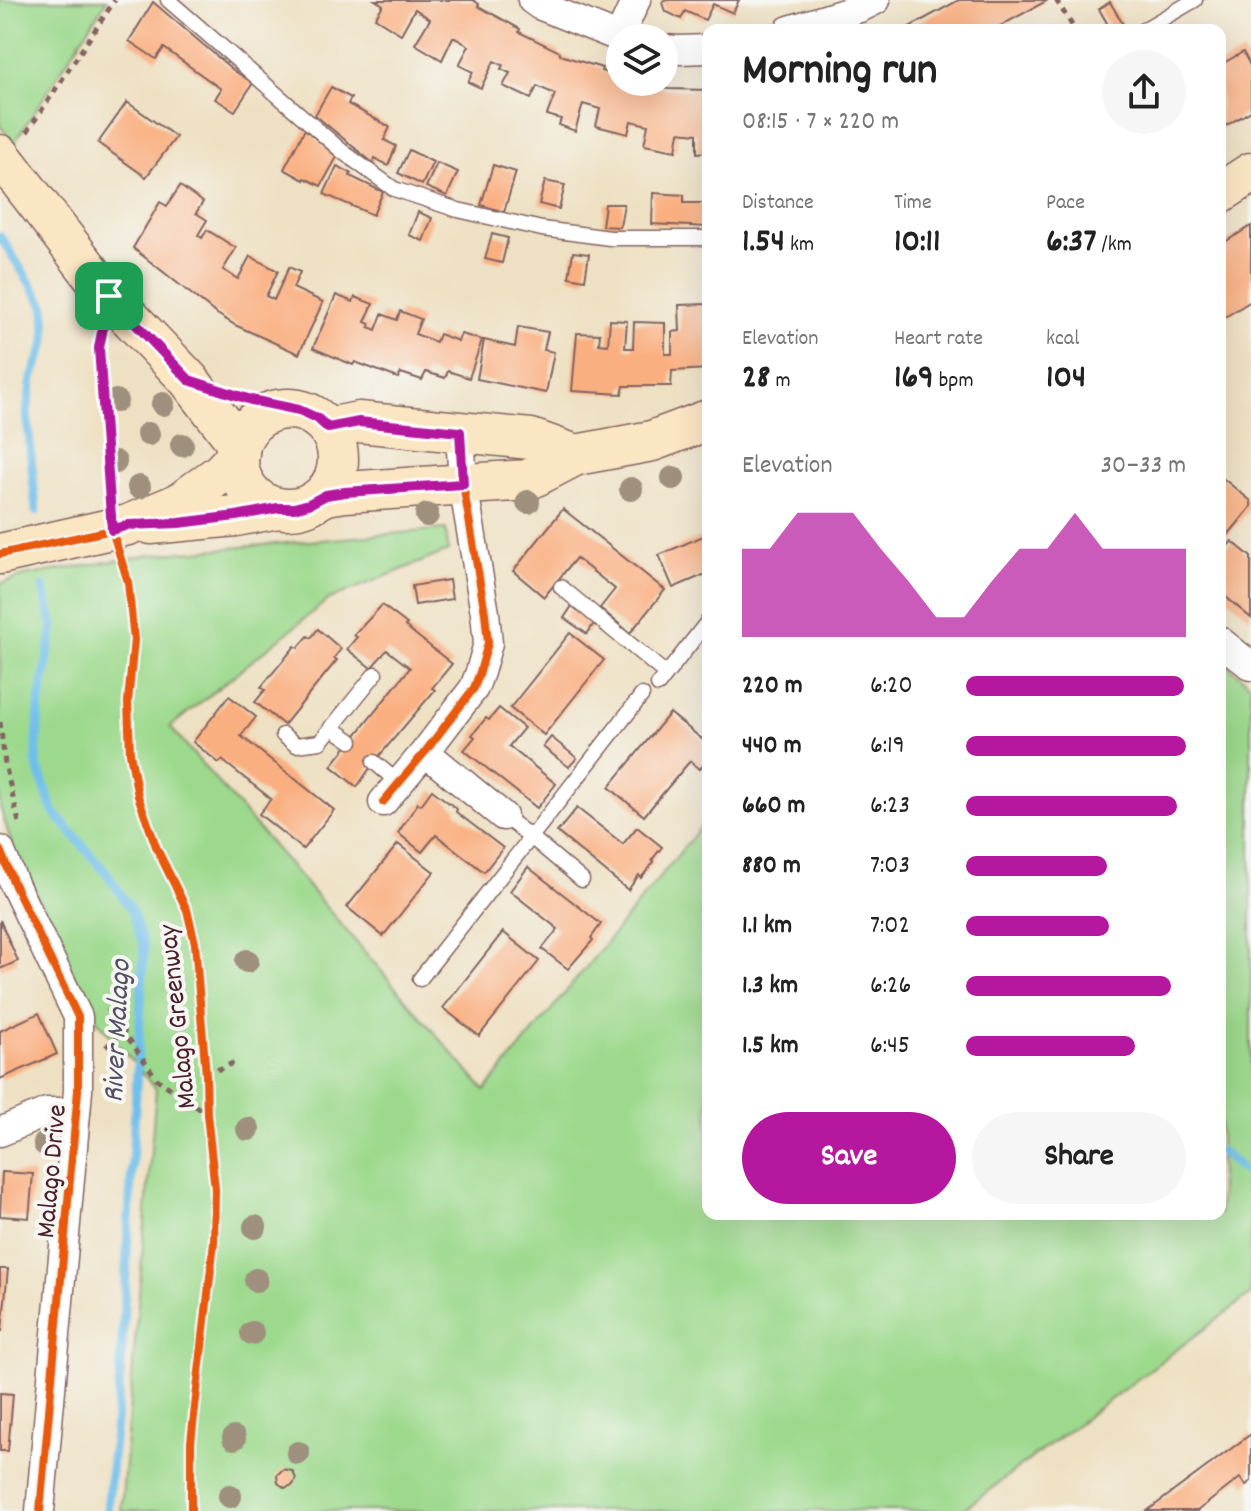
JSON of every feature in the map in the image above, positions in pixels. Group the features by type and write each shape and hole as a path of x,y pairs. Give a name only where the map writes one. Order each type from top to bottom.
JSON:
{"main road":[{"path":"13,145 109,296 189,380 239,450 240,474 250,491 262,502 278,508"},
{"path":"1226,189 1251,173"},
{"path":"189,380 313,419 335,440 339,456 337,470 328,489 317,500"},
{"path":"120,527 180,503 221,473 239,450 244,435 252,425 264,414 280,409 313,419 531,439 576,455"},
{"path":"0,554 120,527 294,508 326,495 345,492 528,480 576,455 652,441 702,422"}],"street":[{"path":"532,0 606,32"},
{"path":"626,24 636,0"},
{"path":"808,24 876,0"},
{"path":"678,50 702,49"},
{"path":"391,792 474,688 488,643 463,484 460,432"},
{"path":"1226,646 1251,666"},
{"path":"425,752 503,816"},
{"name":"Malago Drive","path":"0,850 78,1017 78,1091 40,1511"},
{"name":"Malago Drive","path":"0,1132 47,1112 76,1112"}],"lane":[{"path":"168,0 343,152 394,189 458,210 542,229 610,238 702,238"},
{"path":"1153,24 1195,0"},
{"path":"561,587 662,680 702,629"},
{"path":"283,735 296,745 320,742 375,674"},
{"path":"420,979 642,695"},
{"path":"331,727 351,741"},
{"path":"374,762 391,792"},
{"path":"503,816 582,880"}],"path":[{"path":"13,145 115,0"},
{"path":"1056,0 1071,24"},
{"path":"109,296 99,348 120,527"},
{"path":"123,1031 157,1079 207,1114"},
{"path":"206,1075 235,1062"}],"green space":[{"path":"0,0 107,0 14,143 0,126"},
{"path":"446,529 448,551 329,599 170,727 485,1091 702,825 702,1220 1226,1220 1226,664 1251,685 1251,1294 961,1511 121,1511 156,1089 91,1013 34,888 16,857 0,807 0,584 24,576 149,555"}],"building":[{"path":"375,0 473,0 478,6 520,29 519,32 560,52 560,55 602,68 601,71 606,72 606,96 678,96 678,89 702,90 702,153 697,153 697,134 679,132 676,151 644,145 648,125 631,121 628,134 596,126 600,109 583,104 575,131 559,125 561,119 547,115 555,94 537,86 531,99 503,86 510,73 494,61 481,88 468,82 473,72 459,65 469,46 453,37 442,60 415,44 430,19 415,9 401,34 375,18 383,5"},
{"path":"664,0 739,0 733,13 713,4 705,20 685,11 681,19 665,11"},
{"path":"959,0 1048,0 1004,24 915,24"},
{"path":"153,2 233,70 253,83 235,111 215,99 221,89 164,48 156,59 129,41"},
{"path":"1110,2 1123,24 1108,24 1099,9"},
{"path":"1243,52 1251,67 1251,111 1226,126 1226,62"},
{"path":"331,87 351,98 348,104 390,127 384,140 396,146 388,166 375,158 373,163 315,115"},
{"path":"127,102 176,137 146,177 98,143"},
{"path":"305,129 337,157 321,186 284,169"},
{"path":"409,150 433,162 422,185 398,173"},
{"path":"437,163 458,172 447,196 426,187"},
{"path":"493,165 516,172 504,212 481,205"},
{"path":"337,166 383,192 373,215 324,194"},
{"path":"545,181 565,185 559,209 539,204"},
{"path":"180,186 203,202 196,213 207,220 198,235 202,238 207,230 236,248 223,270 238,279 250,256 278,271 266,296 274,300 289,267 300,272 293,288 323,302 299,354 214,312 133,248 160,202 167,206"},
{"path":"653,193 684,195 684,203 702,203 702,227 652,224"},
{"path":"605,204 624,204 620,227 602,226"},
{"path":"418,212 432,218 423,241 409,235"},
{"path":"1251,226 1251,301 1226,316 1226,241"},
{"path":"492,234 508,238 502,263 485,259"},
{"path":"573,252 589,254 585,280 569,277"},
{"path":"336,295 353,302 355,297 373,304 365,322 376,330 382,314 397,320 400,311 421,319 415,334 436,342 439,334 458,341 461,334 482,340 469,378 448,371 445,378 426,372 422,380 401,373 398,378 355,362 353,365 313,348"},
{"path":"702,304 702,369 672,371 671,386 624,386 622,394 572,391 577,333 600,334 599,344 608,345 610,320 627,321 625,348 633,348 634,322 665,323 665,354 672,354 672,332 680,331 679,305"},
{"path":"518,327 548,332 544,350 554,352 546,393 477,379 484,340 515,347"},
{"path":"1226,481 1251,501 1251,507 1226,538"},
{"path":"563,509 665,590 630,633 600,608 615,589 576,558 544,597 513,571"},
{"path":"702,537 702,576 673,588 659,555"},
{"path":"1232,541 1251,557 1251,618 1226,597 1226,548"},
{"path":"449,580 452,599 415,605 412,586"},
{"path":"382,605 452,664 432,688 435,690 374,762 357,787 331,766 410,668 387,650 371,668 347,649 357,637 354,635"},
{"path":"572,606 595,622 587,634 564,618"},
{"path":"318,629 341,649 334,658 337,660 284,725 255,702 265,690 261,687 295,646 298,648"},
{"path":"570,633 604,660 544,735 510,708"},
{"path":"229,696 256,717 241,736 334,810 303,849 259,814 271,799 222,760 219,763 193,742"},
{"path":"499,708 524,728 509,746 556,784 537,808 464,750 486,718 489,720"},
{"path":"670,713 702,739 702,766 700,769 690,761 644,816 609,787"},
{"path":"551,737 577,758 569,767 543,747"},
{"path":"432,790 503,848 484,872 436,835 422,852 398,833 418,803 421,805"},
{"path":"577,808 623,844 637,827 662,847 652,860 654,862 628,890 557,832"},
{"path":"398,844 434,872 383,936 347,907"},
{"path":"528,867 601,924 591,938 593,940 568,969 542,949 558,929 510,891"},
{"path":"0,920 18,961 0,969"},
{"path":"503,932 539,961 479,1036 443,1008"},
{"path":"39,1013 57,1054 0,1079 0,1031"},
{"path":"2,1172 33,1174 29,1218 0,1216"},
{"path":"0,1269 8,1269 2,1331 0,1331"},
{"path":"0,1393 13,1394 8,1451 0,1451"},
{"path":"1251,1434 1251,1481 1246,1485 1240,1478 1197,1511 1147,1511"},
{"path":"283,1469 292,1471 296,1478 293,1485 285,1488 278,1483 277,1475"}],"waterway":[{"name":"River Malago","path":"0,236 45,307 46,341 32,378 27,412 36,511"},
{"name":"River Malago","path":"43,587 53,626 39,708 36,762 53,811 108,875 132,911 144,947 120,1380 107,1511"},
{"path":"1226,1156 1251,1176"}],"cycle path":[{"path":"383,802 474,688 488,643 463,484 460,432"},
{"name":"Malago Greenway","path":"0,554 112,530 128,582 134,640 128,702 130,753 138,796 157,849 187,910 195,943 215,1189 214,1242 191,1442 191,1511"},
{"path":"0,850 78,1017 78,1091 40,1511"}],"route":[{"path":"109,296 189,380 251,400 299,410 317,418 328,428 359,422 460,432 463,484 345,492 326,495 294,508 179,523 128,525 112,530 99,348 109,296"}]}
